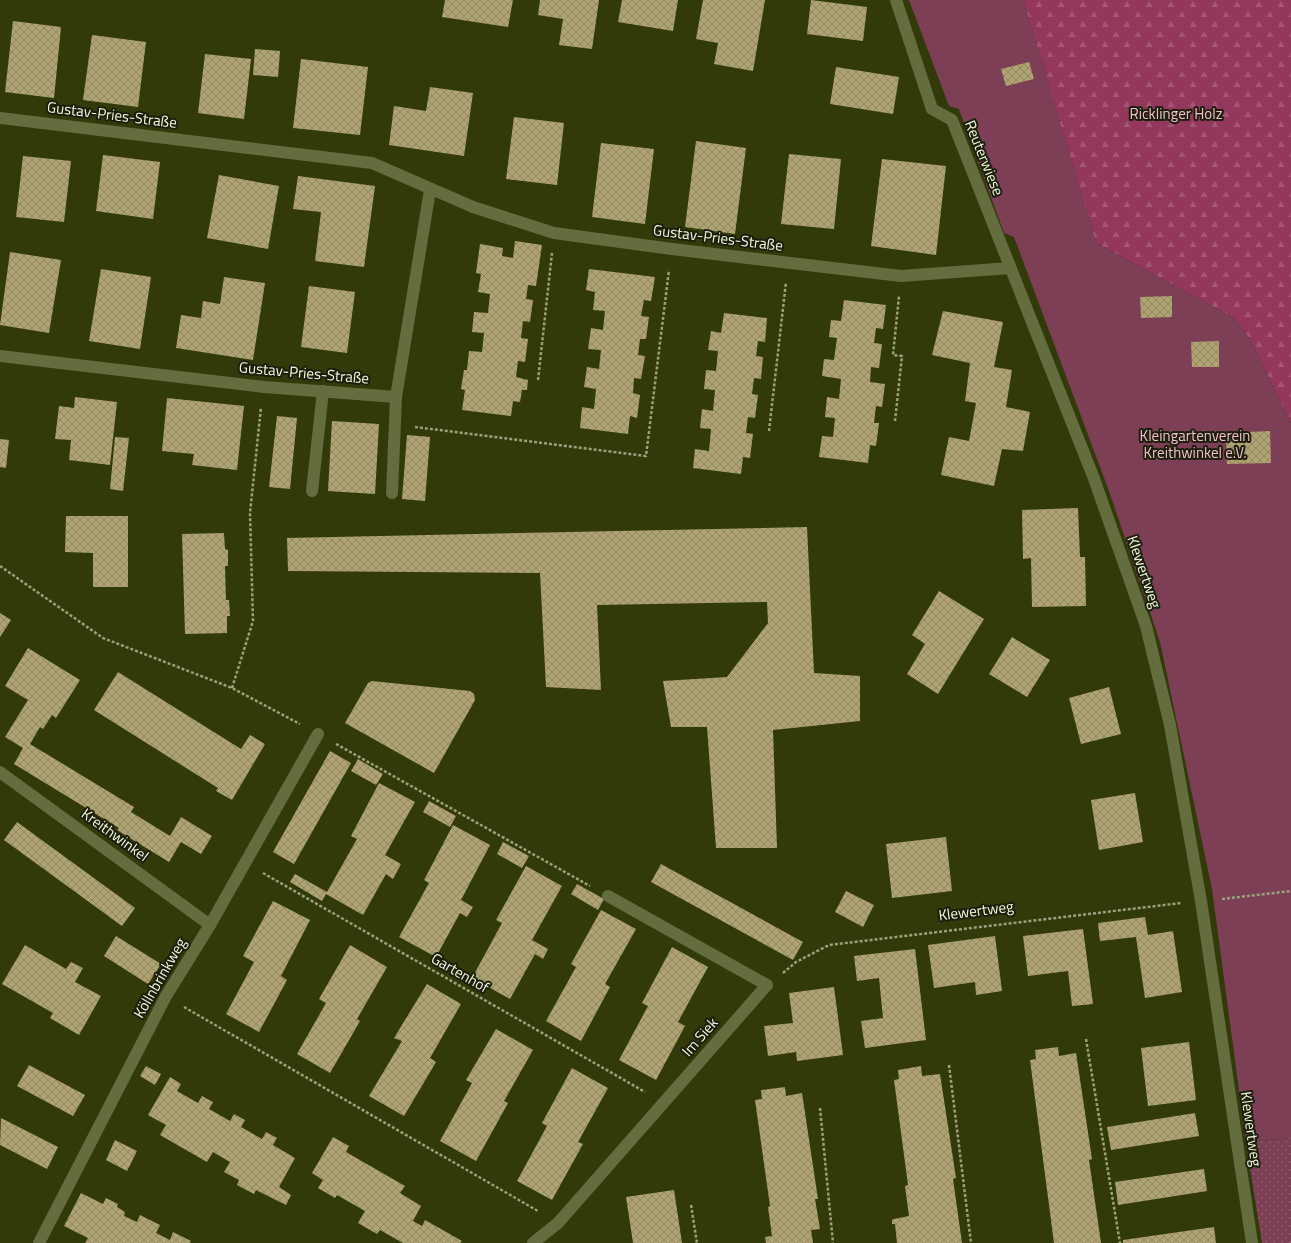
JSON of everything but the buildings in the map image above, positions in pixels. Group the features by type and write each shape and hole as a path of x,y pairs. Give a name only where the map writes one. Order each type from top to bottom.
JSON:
{"street":[{"name":"Reuterwiese","path":"896,0 932,109 952,120 1010,268"},
{"name":"Gustav-Pries-Straße","path":"0,118 372,164 430,190 473,207 554,233 672,250 901,276 1010,268"},
{"path":"392,493 396,397 430,190"},
{"name":"Klewertweg","path":"1010,268 1093,476 1146,626 1170,725 1201,901 1252,1243"},
{"name":"Gustav-Pries-Straße","path":"0,356 264,387 396,397"},
{"path":"312,491 323,391"},
{"name":"Köllnbrinkweg","path":"39,1243 166,996 210,925 318,734"},
{"name":"Kreithwinkel","path":"0,772 210,925"},
{"path":"608,896 766,985"},
{"name":"Im Siek","path":"533,1243 558,1223 766,985"}],"path":[{"path":"538,380 554,233"},
{"path":"396,397 413,426 646,456 672,250"},
{"path":"769,431 788,263"},
{"path":"895,421 902,356 893,355 901,276"},
{"path":"232,688 253,621 250,513 264,387"},
{"path":"0,566 103,638 232,688 318,734 608,896"},
{"name":"Gartenhof","path":"245,863 664,1103"},
{"path":"1201,901 1291,892"},
{"name":"Klewertweg","path":"766,985 796,962 829,945 1201,901"},
{"path":"166,996 558,1223"},
{"path":"1086,1039 1120,1243"},
{"path":"949,1065 971,1243"},
{"path":"820,1108 833,1243"},
{"path":"691,1206 697,1243"}],"green space":[{"name":"Kleingartenverein Kreithwinkel e.V.","path":"909,0 1023,0 1096,243 1234,318 1249,338 1291,423 1291,1138 1246,1142 1212,889 1160,642 1109,491 1014,237 1004,233 959,109 949,106"},
{"name":"Ricklinger Holz","path":"1023,0 1291,0 1291,423 1249,338 1234,318 1096,243"},
{"path":"1291,1138 1291,1243 1262,1243 1246,1142"}]}
